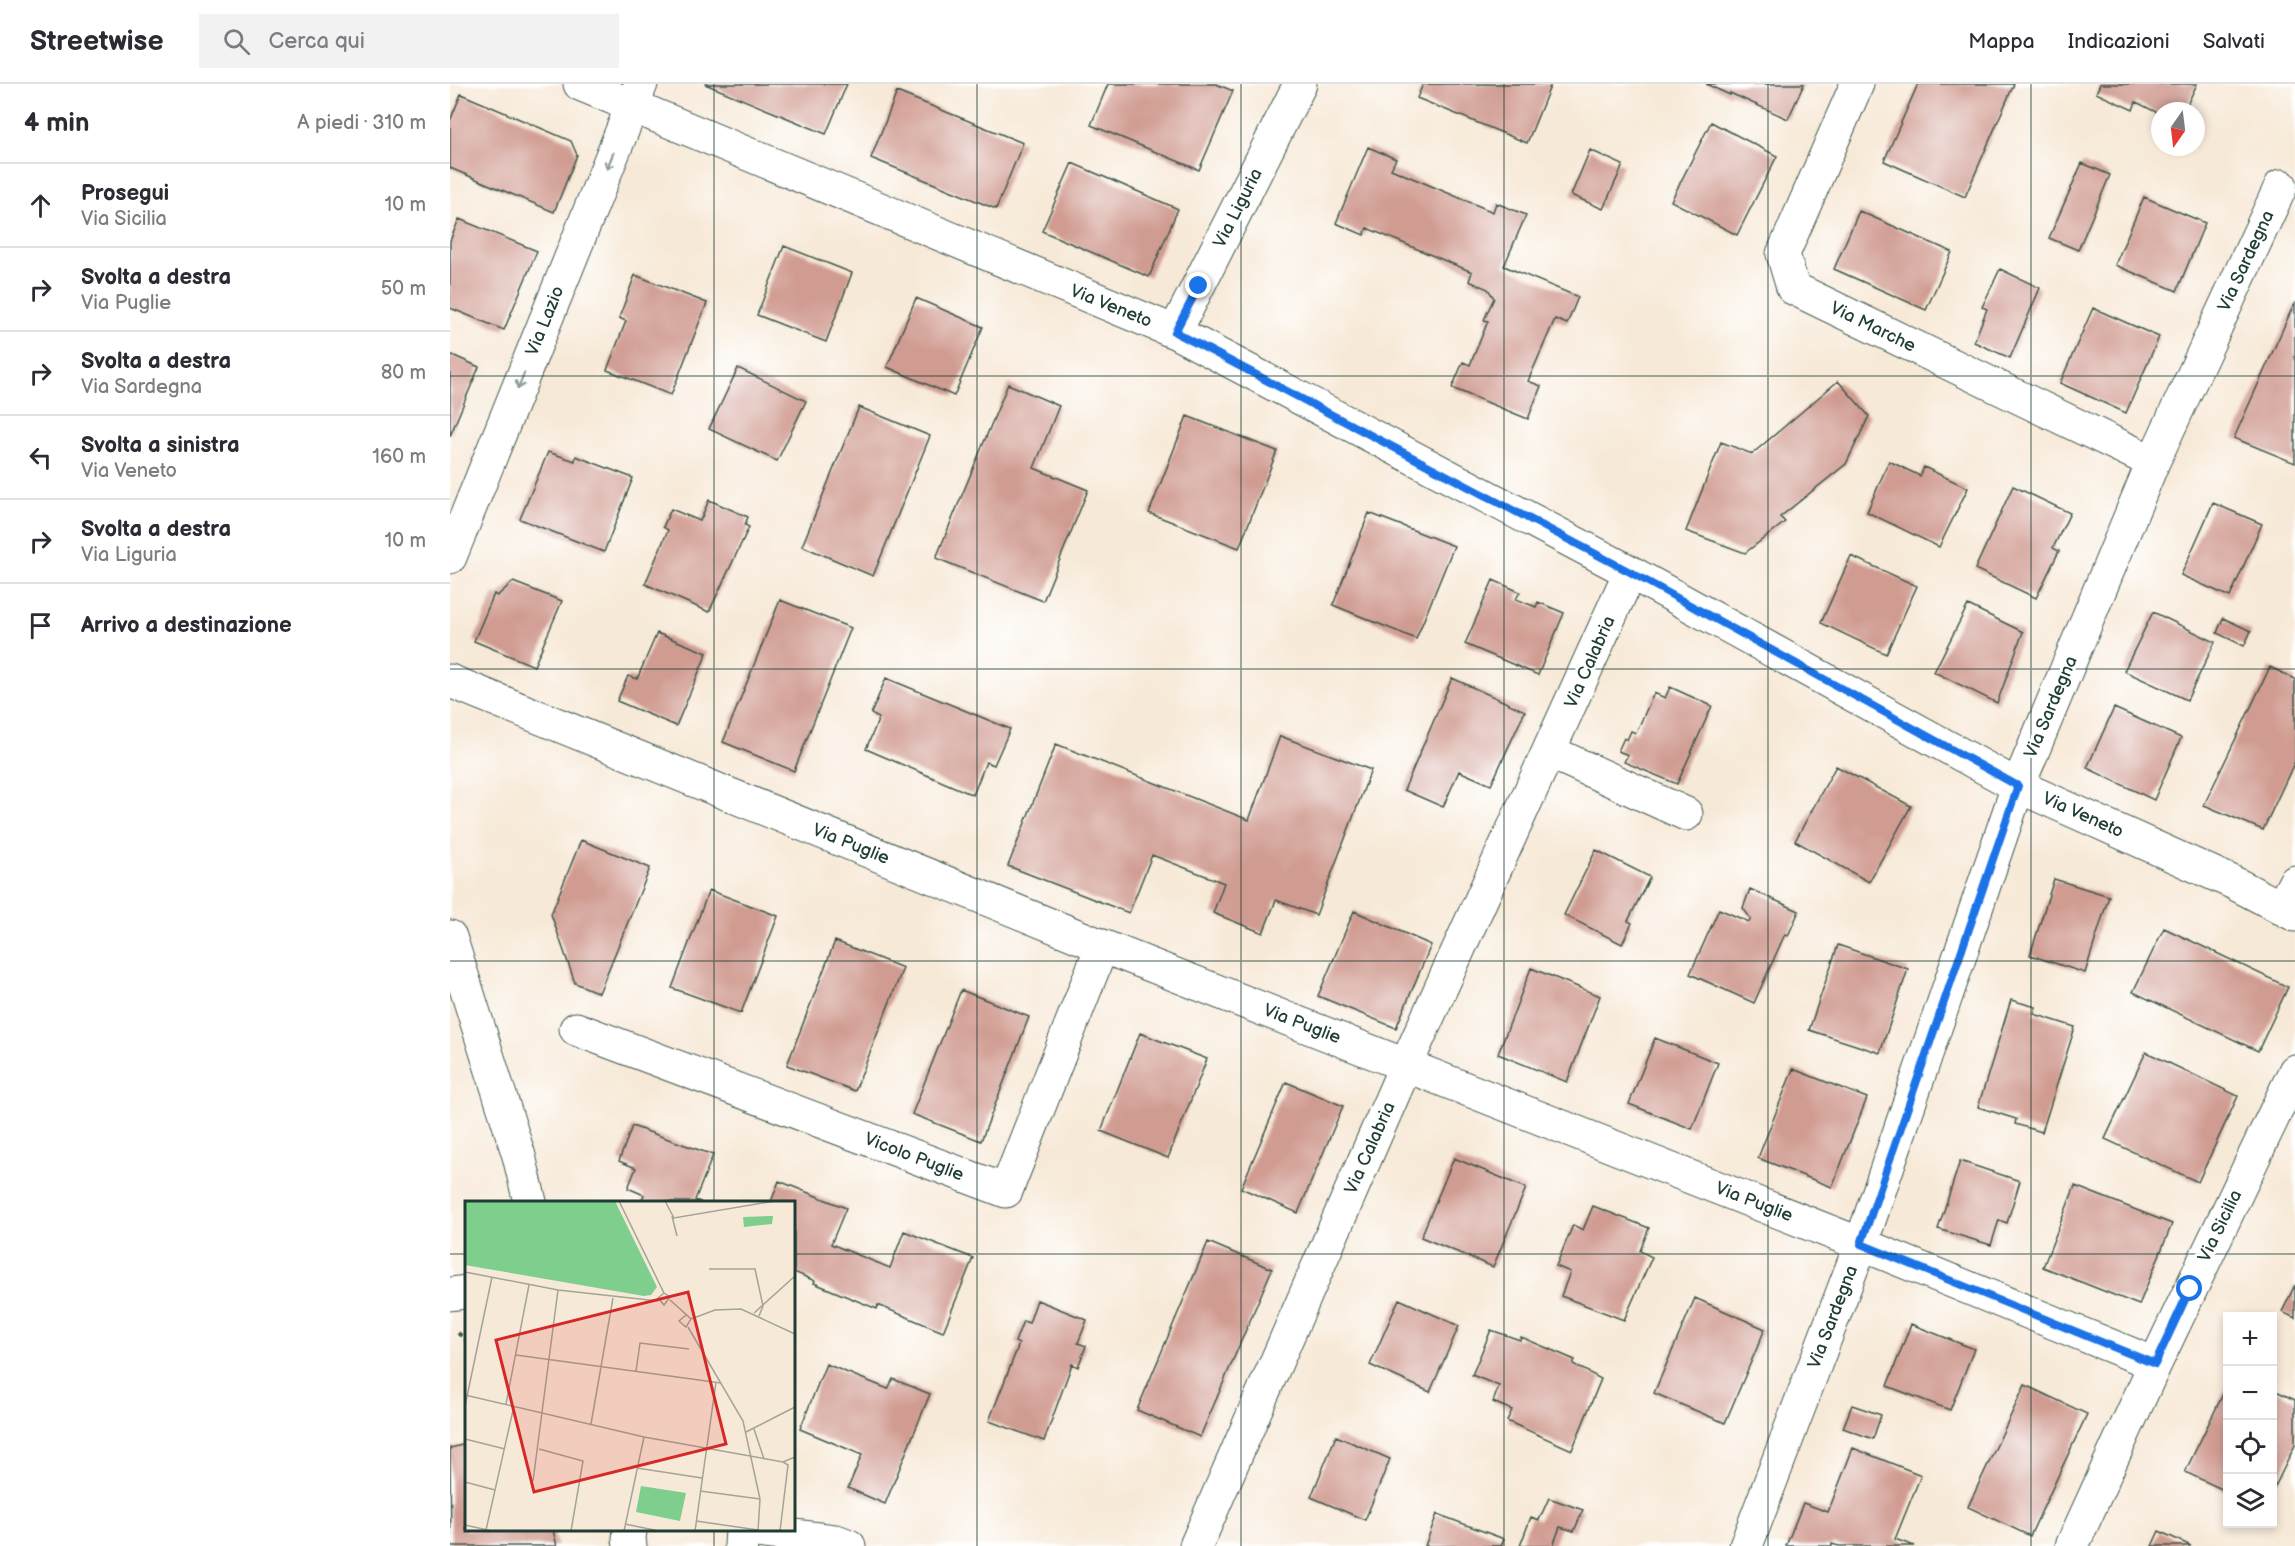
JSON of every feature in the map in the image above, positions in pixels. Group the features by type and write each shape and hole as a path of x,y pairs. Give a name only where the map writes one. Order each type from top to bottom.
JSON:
{"street":[{"name":"Via Veneto","path":"580,84 636,96 1175,332 1630,572 2018,786 2232,882 2290,901"},
{"name":"Via Liguria","path":"1175,332 1300,84"},
{"name":"Via Marche","path":"1857,84 1783,254 1793,288 2153,462"},
{"name":"Via Lazio","path":"450,558 636,96"},
{"name":"Via Sardegna","path":"1746,1546 1861,1244 2018,786 2153,462 2281,186"},
{"name":"Via Calabria","path":"1196,1546 1406,1065 1630,572"},
{"name":"Via Puglie","path":"450,681 1102,946 1861,1244 2155,1364"},
{"path":"1550,752 1686,814"},
{"path":"450,937 519,1156 530,1201"},
{"name":"Vicolo Puglie","path":"576,1029 1006,1191 1102,946"},
{"name":"Via Sicilia","path":"2072,1546 2155,1364 2295,1071"},
{"path":"450,1294 465,1292"},
{"path":"630,1531 630,1546"},
{"path":"741,1546 742,1531"},
{"path":"756,1531 836,1541 849,1546"}],"building":[{"path":"705,84 847,84 826,134"},
{"path":"1108,84 1216,84 1233,91 1199,170 1091,125"},
{"path":"1423,84 1551,84 1527,143 1417,98"},
{"path":"1706,84 1804,84 1788,119"},
{"path":"1918,84 2014,84 1965,197 1884,161"},
{"path":"2100,84 2197,84 2188,102 2151,102 2151,110 2136,102 2133,110 2096,93"},
{"path":"897,92 1023,143 996,209 871,158"},
{"path":"461,94 571,141 577,155 554,212 450,168 450,121"},
{"path":"1711,122 1777,156 1737,235 1671,201"},
{"path":"1368,147 1396,159 1391,169 1493,212 1496,203 1526,215 1504,266 1578,297 1567,324 1555,319 1528,381 1541,386 1528,419 1452,388 1463,362 1470,365 1488,321 1484,320 1494,298 1488,289 1469,281 1472,272 1367,228 1364,235 1336,223"},
{"path":"1590,150 1623,165 1603,209 1571,195"},
{"path":"1072,163 1178,209 1149,277 1042,231"},
{"path":"2082,163 2110,175 2078,250 2049,238"},
{"path":"2144,197 2205,223 2177,291 2115,265"},
{"path":"1859,211 1952,252 1926,310 1834,269"},
{"path":"459,219 537,251 504,330 450,308 450,241"},
{"path":"784,246 852,273 826,342 757,315"},
{"path":"2000,269 2040,288 2010,358 1974,342 1987,309 1982,307"},
{"path":"635,275 707,303 671,395 607,370 626,321 619,318"},
{"path":"916,298 983,327 954,396 887,367"},
{"path":"2295,302 2295,463 2234,438"},
{"path":"2093,308 2159,337 2126,413 2060,383"},
{"path":"450,354 479,367 450,436"},
{"path":"738,368 806,401 777,461 709,429"},
{"path":"1838,381 1869,416 1846,464 1780,517 1785,522 1745,553 1686,531 1721,442 1752,454"},
{"path":"1008,384 1059,406 1034,468 1088,490 1043,601 936,558"},
{"path":"859,407 930,436 873,576 802,546"},
{"path":"1187,416 1277,451 1239,548 1149,513"},
{"path":"548,452 575,461 576,456 633,478 604,552 520,519"},
{"path":"1889,461 1920,476 1924,467 1968,488 1939,547 1867,512"},
{"path":"2013,486 2070,513 2053,548 2059,551 2036,598 1975,569"},
{"path":"709,500 748,517 745,525 749,527 709,612 645,584 668,530 663,527 671,509 700,521"},
{"path":"2213,503 2262,524 2230,597 2181,575"},
{"path":"1369,513 1454,546 1416,639 1333,605"},
{"path":"1851,556 1917,586 1886,654 1821,623"},
{"path":"1493,580 1520,592 1516,599 1536,607 1538,602 1564,613 1538,675 1465,644"},
{"path":"513,582 562,601 534,666 474,641 494,594 497,596"},
{"path":"780,600 851,628 794,771 723,742"},
{"path":"1968,605 2023,632 1997,703 1934,672"},
{"path":"2153,612 2215,642 2187,700 2124,671"},
{"path":"2223,618 2251,631 2244,646 2217,633"},
{"path":"657,633 707,653 676,726 617,701 628,676 637,679"},
{"path":"2270,667 2295,679 2295,761 2263,830 2204,805"},
{"path":"886,678 1010,729 994,765 986,762 973,795 866,749 879,718 871,714"},
{"path":"1452,678 1525,711 1491,785 1459,771 1443,807 1404,790"},
{"path":"1670,687 1712,706 1677,784 1624,762 1628,755 1618,751 1624,738 1627,740 1631,731 1636,733 1654,693 1665,698"},
{"path":"2114,708 2181,738 2154,800 2087,768"},
{"path":"1280,736 1371,770 1316,915 1276,900 1263,933 1213,913 1224,883 1152,855 1129,913 1008,866 1056,744 1249,820"},
{"path":"1836,766 1911,806 1869,882 1795,841"},
{"path":"581,840 650,868 599,993 575,983 551,914"},
{"path":"1596,850 1650,877 1628,921 1632,923 1622,944 1564,915"},
{"path":"2054,879 2109,896 2085,973 2030,955"},
{"path":"1750,889 1799,911 1788,936 1785,934 1754,1003 1690,974 1719,909 1749,922 1751,919 1743,908"},
{"path":"709,890 778,916 741,1013 672,988"},
{"path":"1354,911 1431,945 1396,1028 1318,996"},
{"path":"2164,928 2288,987 2258,1051 2133,992"},
{"path":"835,941 903,968 855,1091 787,1065"},
{"path":"1838,945 1908,969 1880,1053 1809,1030"},
{"path":"1531,968 1600,996 1567,1082 1498,1054"},
{"path":"961,990 1029,1017 981,1141 912,1114"},
{"path":"2011,1000 2036,1007 2034,1014 2075,1027 2042,1132 2015,1124 2016,1119 1978,1107"},
{"path":"1140,1033 1207,1059 1168,1158 1101,1131"},
{"path":"1655,1038 1718,1063 1692,1129 1629,1104"},
{"path":"2146,1052 2238,1096 2198,1182 2105,1139"},
{"path":"1793,1069 1867,1098 1832,1187 1758,1158"},
{"path":"1286,1082 1343,1106 1298,1213 1241,1188"},
{"path":"632,1126 713,1155 695,1200 698,1201 641,1201 644,1195 628,1188 636,1168 619,1161"},
{"path":"1454,1158 1526,1188 1493,1267 1421,1237"},
{"path":"1960,1161 2020,1181 2007,1223 1999,1220 1991,1245 1938,1229"},
{"path":"779,1181 846,1208 831,1244 890,1268 904,1231 973,1258 943,1332 878,1305 877,1309 814,1283 815,1281 795,1272 795,1201 771,1201"},
{"path":"2075,1186 2172,1224 2139,1305 2043,1267"},
{"path":"1593,1206 1649,1228 1640,1251 1652,1257 1624,1320 1561,1296 1570,1272 1556,1266 1573,1225 1583,1230"},
{"path":"1208,1242 1272,1269 1200,1437 1137,1410"},
{"path":"2295,1285 2295,1318 2282,1312"},
{"path":"1695,1298 1765,1329 1725,1423 1654,1393"},
{"path":"1399,1299 1459,1326 1430,1392 1370,1365"},
{"path":"1037,1300 1087,1320 1078,1343 1086,1346 1078,1367 1072,1364 1044,1441 989,1421 1019,1344 1015,1342 1023,1321 1029,1323"},
{"path":"1911,1324 1974,1349 1950,1410 1887,1386"},
{"path":"1491,1330 1520,1340 1521,1337 1575,1360 1573,1364 1601,1379 1572,1450 1507,1421 1512,1410 1493,1402 1499,1386 1472,1375"},
{"path":"826,1364 888,1389 893,1379 930,1394 885,1504 848,1488 862,1455 800,1429"},
{"path":"2025,1385 2087,1414 2030,1536 1968,1507"},
{"path":"2277,1391 2295,1400 2295,1445 2277,1483"},
{"path":"2223,1394 2223,1490 2185,1472"},
{"path":"1852,1405 1881,1415 1873,1439 1843,1428"},
{"path":"1336,1436 1390,1459 1365,1520 1311,1497"},
{"path":"465,1444 465,1531 553,1531 557,1546 451,1546 450,1448"},
{"path":"1853,1448 1921,1475 1895,1539 1914,1546 1839,1546 1832,1544 1832,1546 1786,1546 1803,1503 1828,1512"},
{"path":"1549,1498 1583,1510 1574,1531 1560,1527 1553,1546 1520,1546 1531,1517 1539,1520"},
{"path":"1437,1514 1504,1539 1501,1546 1425,1546"},
{"path":"2159,1531 2191,1546 2152,1546"}],"route":[{"path":"1199,286 1175,332 1630,572 2018,786 1861,1244 2155,1364 2190,1289"}]}
